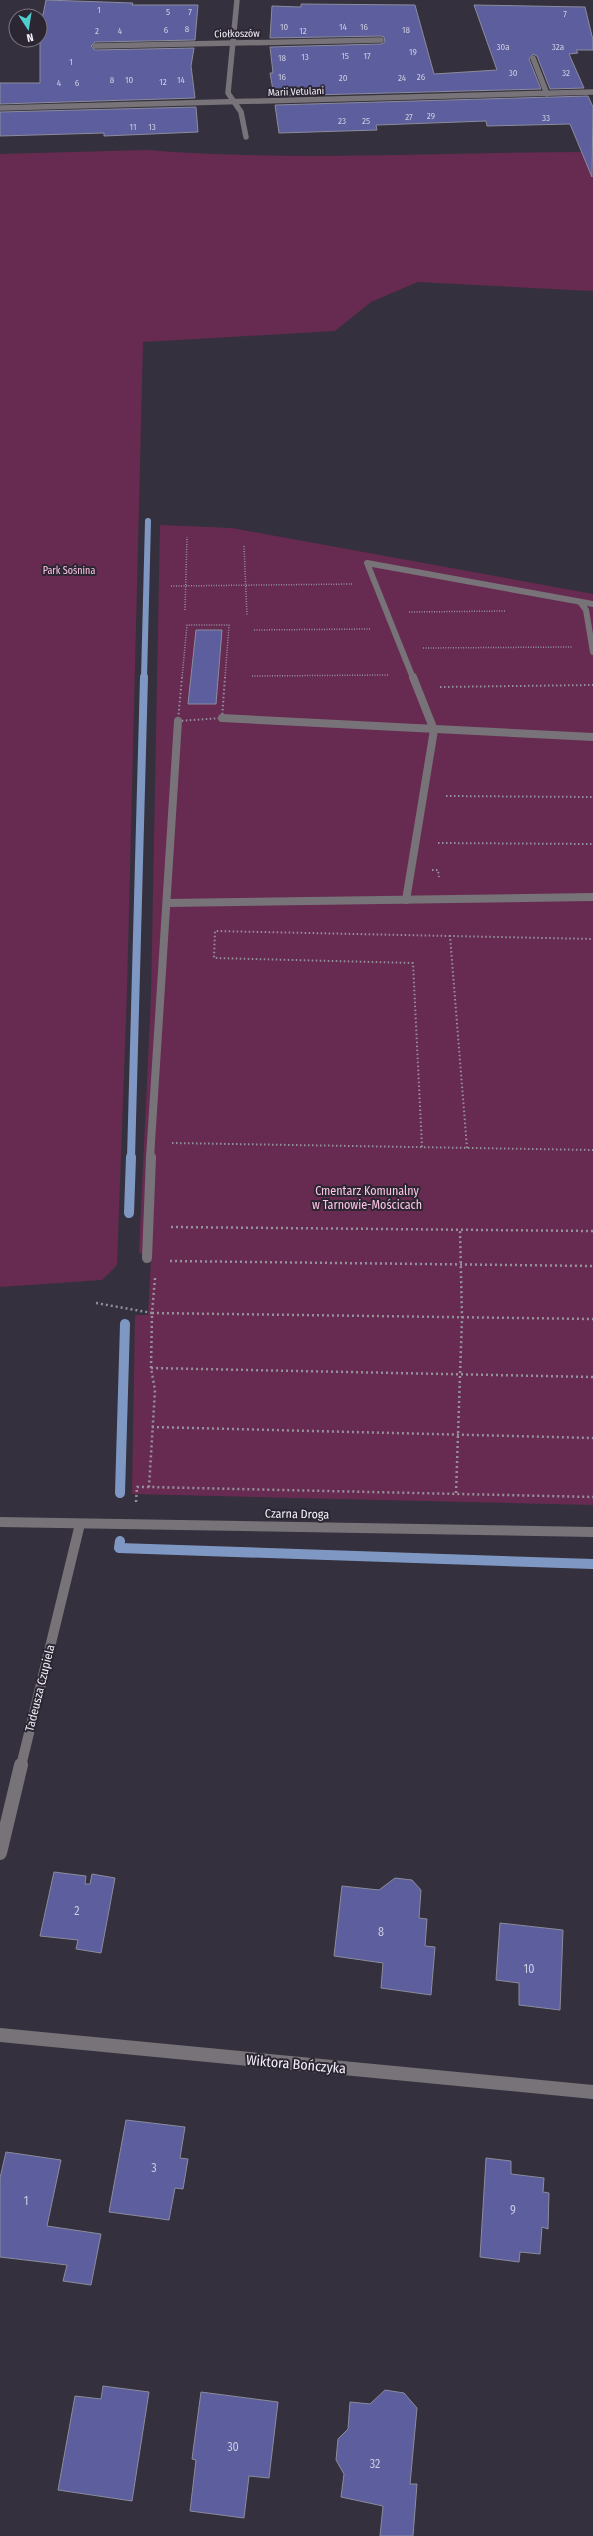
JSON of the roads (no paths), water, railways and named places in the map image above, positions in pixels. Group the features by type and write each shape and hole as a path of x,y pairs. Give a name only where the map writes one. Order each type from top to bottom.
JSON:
{"street":[{"path":"237,0 228,93 241,112 246,137"},
{"name":"Ciołkoszów","path":"94,46 381,40"},
{"path":"533,58 547,94"},
{"name":"Marii Vetulani","path":"0,108 593,92"},
{"path":"406,900 434,730 367,563 593,604"},
{"path":"580,602 586,610 592,649"},
{"path":"222,718 593,737"},
{"path":"147,1258 151,1143 178,721"},
{"path":"167,903 593,897"},
{"name":"Czarna Droga","path":"0,1522 593,1532"},
{"name":"Tadeusza Czupiela","path":"0,1853 80,1524"},
{"name":"Wiktora Bończyka","path":"0,2035 593,2092"}],"waterway":[{"path":"144,678 148,521"},
{"path":"131,1158 144,677"},
{"path":"129,1213 131,1157"},
{"path":"120,1493 125,1324"},
{"path":"120,1541 119,1548 593,1564"}],"park label":[{"name":"Park Sośnina","path":"69,570"},
{"name":"Cmentarz Komunalny w Tarnowie-Mościcach","path":"367,1198"}]}
